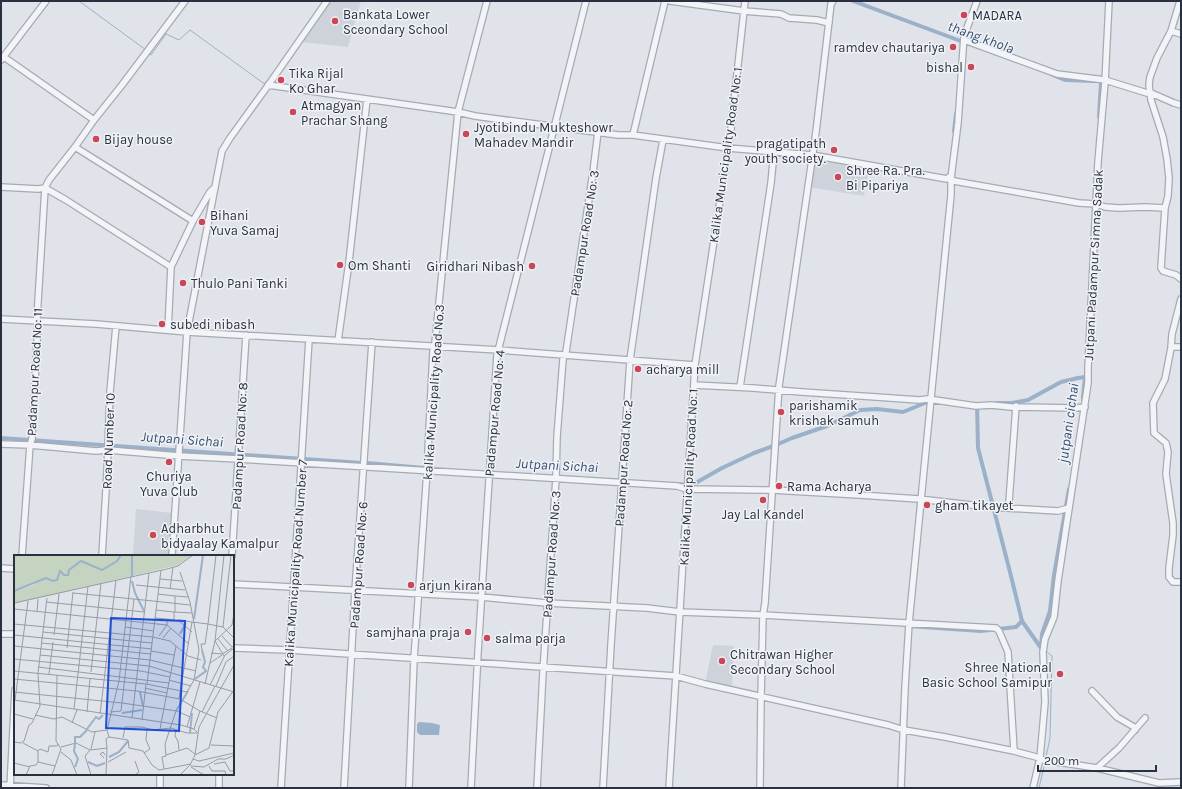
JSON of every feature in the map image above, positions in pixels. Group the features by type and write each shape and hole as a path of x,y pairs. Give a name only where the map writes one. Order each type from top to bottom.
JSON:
{"street":[{"path":"46,1 2,58 94,120"},
{"path":"45,188 49,180 185,1"},
{"path":"172,555 187,332 222,151 327,1"},
{"name":"kalika Municipality Road No.3","path":"409,788 414,659 427,471 433,351 444,263 458,112 487,1"},
{"name":"Padampur Road No: 4","path":"471,788 477,663 497,355 586,1"},
{"path":"633,135 665,1"},
{"path":"670,1 744,11 781,14 789,18 817,20 829,24"},
{"name":"Kalika Municipality Road No: 1","path":"669,788 695,365 728,148 745,1"},
{"path":"760,788 763,616 779,390 816,132 831,4 833,1"},
{"path":"901,788 908,624 922,500 931,407 930,399 951,195 950,178 958,123 966,28 977,1"},
{"name":"Jutpani Padampur Simna Sadak","path":"1033,788 1040,758 1045,702 1043,652 1045,639 1054,617 1058,581 1088,383 1094,204 1109,1"},
{"path":"1180,1 1171,31 1157,58 1150,77 1149,85 1151,100 1163,137 1169,178 1168,196 1165,208 1162,268 1166,273 1176,275 1181,279"},
{"path":"1171,31 1181,34"},
{"path":"964,42 1057,74 1104,80 1142,92 1151,93 1181,105"},
{"path":"268,86 618,135 633,135 728,148 812,155 910,173 947,179 950,178 954,181 1080,203 1119,208 1165,208"},
{"path":"338,341 366,99"},
{"name":"Padampur Road No: 3","path":"537,788 547,603 556,478 557,437 563,359 566,352 594,172 598,132"},
{"name":"Padampur Road No: 2","path":"603,788 621,483 630,360 656,178 663,140"},
{"path":"75,147 193,220"},
{"path":"740,387 774,152"},
{"path":"1,187 38,190 45,188 171,267"},
{"name":"Padampur Road No: 11","path":"22,555 30,445 32,439 45,188"},
{"path":"168,330 171,267 193,220 214,188"},
{"path":"1181,299 1172,334 1165,379 1153,403 1154,433 1166,443 1168,452 1166,474 1172,515 1173,535 1169,577 1173,582 1181,582"},
{"path":"1,319 38,320 187,332 499,350 564,356 593,356 695,365"},
{"name":"Road Number 10","path":"102,555 110,392 116,326"},
{"name":"Padampur Road No: 8","path":"232,555 246,335"},
{"name":"Kalika Municipality Road Number 7","path":"281,788 309,339"},
{"name":"Padampur Road No: 6","path":"344,788 372,342"},
{"path":"1171,347 1181,347"},
{"path":"694,385 919,400 930,399 976,406 1085,407"},
{"path":"1006,507 1009,502 1016,406"},
{"path":"1,444 556,478 677,486 687,488 772,490 1058,511 1069,508"},
{"path":"1,568 14,569"},
{"path":"234,584 481,597 680,612 996,628 999,631 1008,652 1014,751"},
{"path":"1,634 14,634"},
{"path":"234,648 289,650 676,676 761,697 888,724 904,730 944,736 1014,751 1046,761 1097,768 1159,783 1181,782"},
{"path":"1092,690 1117,717 1135,730"},
{"path":"10,787 14,709"},
{"path":"1097,768 1119,748 1145,718"},
{"path":"160,775 160,788"},
{"path":"219,775 219,788"},
{"path":"1,785 10,787 46,788"}],"shaded area":[{"name":"Bankata Lower Sceondary School","path":"330,1 361,1 348,47 301,42"},
{"name":"Shree Ra. Pra. Bi Pipariya","path":"812,155 869,167 864,196 808,187"},
{"name":"Adharbhut bidyaalay Kamalpur","path":"136,509 172,513 171,555 133,555"},
{"name":"Chitrawan Higher Secondary School","path":"713,645 734,646 732,688 705,683"}],"water":[{"path":"419,722 440,725 439,735 420,735 417,732 417,724"}],"waterway":[{"path":"79,1 146,50"},
{"name":"thang khola","path":"853,1 966,43"},
{"path":"148,52 151,55 166,34 179,40 190,30 266,85"},
{"name":"thang khola","path":"1053,75 1065,80 1095,81"},
{"path":"1099,117 1101,82"},
{"path":"290,91 301,92"},
{"path":"954,131 956,114"},
{"name":"jutpani cichai","path":"996,403 1012,403 1028,400 1061,382 1085,377 1083,398"},
{"name":"jutpani cichai","path":"776,445 827,426 860,410 877,409 903,412 933,401"},
{"path":"977,404 978,448 1022,621"},
{"name":"Jutpani Sichai","path":"1,438 362,463"},
{"name":"Jutpani Sichai","path":"676,484 692,485 722,468 773,446"},
{"name":"Jutpani Sichai","path":"367,463 424,468"},
{"name":"jutpani cichai","path":"1041,647 1042,634 1050,611 1054,575 1069,489"},
{"path":"908,626 981,631 1016,627 1022,621 1041,648"},
{"path":"1046,651 1052,656 1050,738 1046,757"},
{"path":"1039,788 1045,762"}],"place":[{"name":"MADARA","path":"964,15"},
{"name":"Bankata Lower Sceondary School","path":"335,21"},
{"name":"ramdev chautariya","path":"953,47"},
{"name":"bishal","path":"971,67"},
{"name":"Tika Rijal Ko Ghar","path":"281,80"},
{"name":"Atmagyan Prachar Shang","path":"293,112"},
{"name":"Jyotibindu Mukteshowr Mahadev Mandir","path":"466,134"},
{"name":"Bijay house","path":"96,139"},
{"name":"pragatipath youth society.","path":"834,150"},
{"name":"Shree Ra. Pra. Bi Pipariya","path":"838,177"},
{"name":"Bihani Yuva Samaj","path":"202,222"},
{"name":"Om Shanti","path":"340,265"},
{"name":"Giridhari Nibash","path":"532,266"},
{"name":"Thulo Pani Tanki","path":"183,283"},
{"name":"subedi nibash","path":"162,324"},
{"name":"acharya mill","path":"638,369"},
{"name":"parishamik krishak samuh","path":"781,412"},
{"name":"Churiya Yuva Club","path":"169,462"},
{"name":"Rama Acharya","path":"779,486"},
{"name":"Jay Lal Kandel","path":"763,500"},
{"name":"gham tikayet","path":"927,505"},
{"name":"Adharbhut bidyaalay Kamalpur","path":"153,535"},
{"name":"arjun kirana","path":"411,585"},
{"name":"samjhana praja","path":"468,632"},
{"name":"salma parja","path":"487,638"},
{"name":"Chitrawan Higher Secondary School","path":"722,661"},
{"name":"Shree National Basic School Samipur","path":"1060,674"}]}
